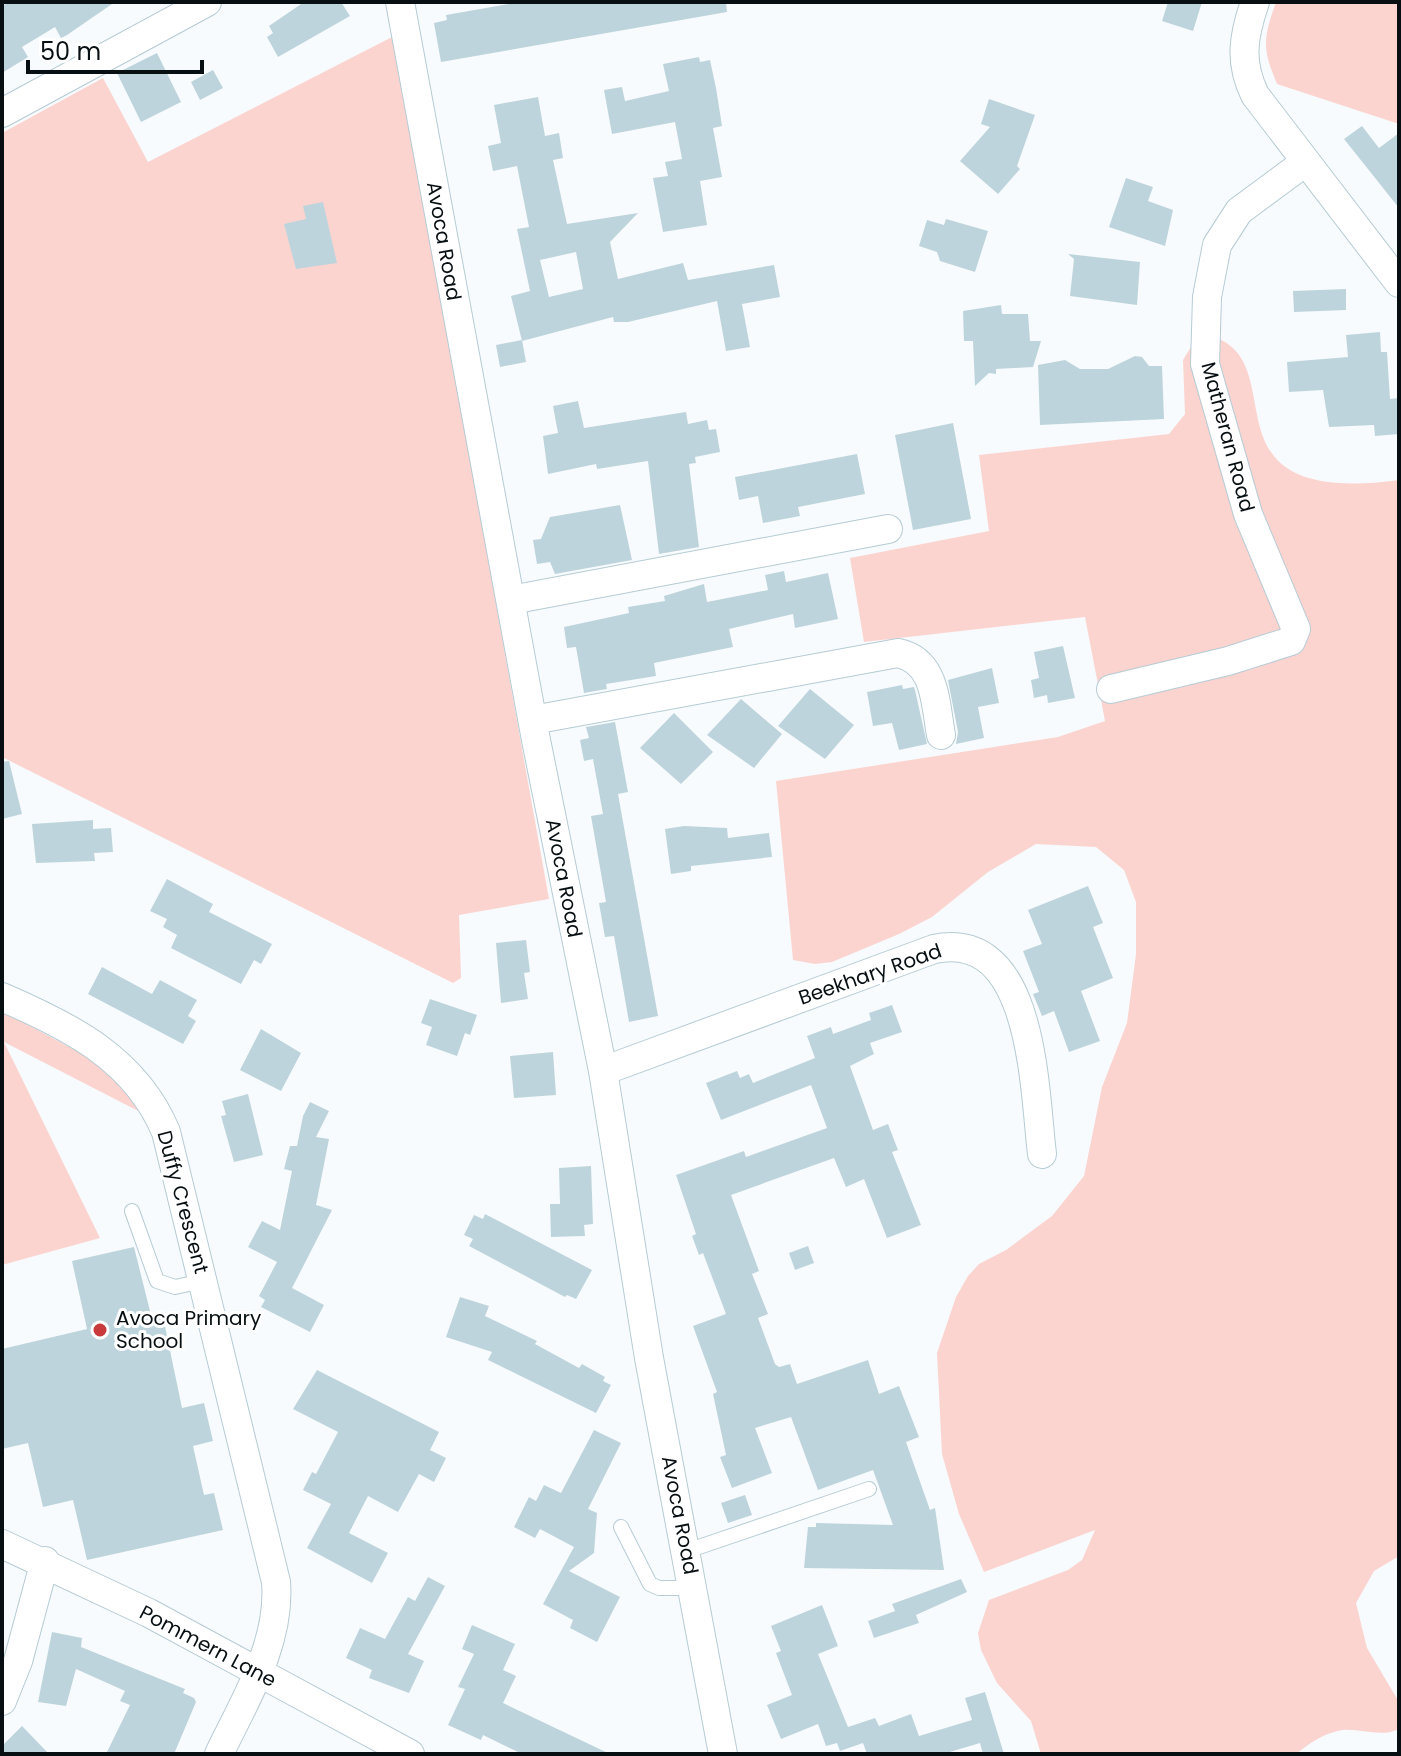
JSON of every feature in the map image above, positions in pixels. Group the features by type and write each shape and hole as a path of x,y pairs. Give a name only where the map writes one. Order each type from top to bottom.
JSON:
{"street":[{"path":"2,113 207,2"},
{"name":"Avoca Road","path":"400,2 533,720 603,1071 649,1358 723,1754"},
{"path":"1255,2 1243,38 1246,77 1267,114 1399,283"},
{"name":"Matheran Road","path":"1111,689 1228,661 1291,641 1296,629 1248,514 1205,364 1207,297 1217,245 1239,211 1304,163"},
{"path":"511,600 888,529"},
{"path":"533,720 898,653 914,658 926,669 941,735"},
{"name":"Beekhary Road","path":"603,1071 934,949 967,947 993,962 1011,985 1030,1060 1042,1154"},
{"name":"Duffy Crescent","path":"2,997 107,1054 138,1081 154,1102 166,1132 276,1582 275,1624 259,1671 219,1754"},
{"name":"Pommern Lane","path":"2,1544 45,1561 259,1671 324,1710 410,1754"},
{"path":"2,1701 18,1661 45,1561"}],"lane":[{"path":"132,1211 157,1281 175,1287 203,1281"},
{"path":"687,1551 869,1489"},
{"path":"621,1527 650,1584 659,1588 694,1588"}],"shaded area":[{"path":"1276,2 1399,2 1399,124 1277,84 1266,43"},
{"path":"394,36 549,899 459,915 461,978 453,983 2,757 2,133 103,78 148,162"},
{"path":"1217,338 1238,354 1249,377 1261,431 1273,455 1296,474 1337,483 1399,480 1399,1556 1374,1571 1356,1603 1367,1648 1399,1702 1399,1729 1385,1733 1335,1731 1296,1754 1041,1754 1031,1721 997,1683 981,1650 978,1633 989,1600 1068,1570 1082,1560 1095,1530 984,1572 959,1514 942,1454 937,1353 956,1297 968,1276 979,1264 1006,1250 1052,1216 1084,1176 1102,1087 1127,1023 1136,954 1136,902 1124,870 1096,847 1036,844 988,872 932,917 899,934 832,962 815,964 793,960 776,781 1058,737 1105,721 1085,617 864,642 850,558 989,531 979,455 1169,434 1185,414 1183,360 1194,342"},
{"path":"2,1011 88,1057 124,1083 146,1115 4,1042 100,1238 2,1265"}],"building":[{"path":"9,2 115,2 61,38 55,27 22,47 28,57 2,73 2,6"},
{"path":"304,2 341,2 350,16 278,57 267,37 273,33 269,26"},
{"path":"520,2 726,2 727,12 441,62 434,23 447,20 446,15"},
{"path":"1168,2 1202,2 1193,31 1162,21"},
{"path":"157,53 181,102 141,122 117,73"},
{"path":"699,57 700,62 710,60 716,88 722,126 713,128 722,177 700,181 707,225 663,232 653,178 668,176 665,162 682,159 675,122 612,134 604,90 622,87 625,101 669,91 663,64"},
{"path":"213,70 223,88 200,100 191,82"},
{"path":"538,97 545,136 559,133 563,158 553,160 567,224 638,213 610,242 618,279 683,263 688,280 774,265 780,297 742,304 750,347 726,351 717,301 628,322 614,322 613,317 522,341 511,296 530,291 517,229 529,227 517,166 493,171 488,146 501,143 494,105","holes":["576,252 583,289 549,297 540,260"]},
{"path":"989,99 1035,115 1017,166 1020,169 998,194 960,161 990,127 981,124"},
{"path":"1362,126 1379,148 1399,133 1399,208 1344,139"},
{"path":"1126,178 1153,187 1148,201 1173,210 1165,246 1109,227"},
{"path":"323,202 337,263 296,269 284,224 306,219 303,206"},
{"path":"946,219 988,231 975,272 940,261 937,252 919,246 927,220 944,225"},
{"path":"1068,254 1140,262 1137,305 1070,296 1074,259"},
{"path":"1346,289 1346,310 1294,312 1293,291"},
{"path":"1001,305 1002,314 1028,314 1030,341 1041,341 1033,367 996,369 996,374 989,373 975,386 973,341 964,341 963,311"},
{"path":"1380,332 1381,352 1387,352 1390,399 1399,398 1399,434 1375,436 1374,425 1329,427 1323,390 1289,392 1287,362 1348,357 1346,335"},
{"path":"522,340 526,362 500,367 496,345"},
{"path":"1135,356 1142,357 1149,366 1162,366 1164,419 1040,425 1038,365 1065,360 1080,369 1108,369"},
{"path":"578,401 584,428 686,412 688,424 707,420 709,430 716,429 720,452 695,457 696,463 689,464 699,547 659,554 648,461 597,469 596,464 548,474 543,436 558,433 553,406"},
{"path":"953,423 971,519 913,530 895,435"},
{"path":"857,454 865,494 798,507 800,516 763,523 758,496 739,500 735,477"},
{"path":"620,505 632,560 555,574 550,562 537,564 533,540 541,539 550,517"},
{"path":"784,571 786,582 828,573 838,619 795,628 793,614 729,629 733,647 654,663 656,676 606,684 607,689 584,693 576,647 567,648 564,627 629,613 628,607 665,601 664,596 704,584 707,602 768,590 765,575"},
{"path":"1063,646 1075,698 1048,703 1047,695 1034,698 1031,680 1039,678 1034,652"},
{"path":"992,668 999,703 978,707 984,738 956,744 958,732 948,680"},
{"path":"902,685 903,689 914,687 927,744 899,750 892,723 873,726 867,692"},
{"path":"810,689 854,725 825,759 778,726"},
{"path":"741,699 782,734 754,768 707,735"},
{"path":"674,713 713,752 681,784 640,748"},
{"path":"615,722 628,792 618,794 658,1016 629,1022 614,936 605,937 599,903 606,902 591,816 603,814 593,759 584,761 580,740 589,738 586,727"},
{"path":"9,761 22,814 2,819 2,762"},
{"path":"93,820 93,829 111,828 113,852 94,853 95,861 36,863 32,824"},
{"path":"684,826 727,828 728,838 769,833 772,857 691,866 691,871 671,874 665,829"},
{"path":"167,879 213,904 209,912 272,944 261,964 254,960 241,984 171,948 177,935 163,927 167,919 150,911"},
{"path":"1088,886 1103,923 1093,927 1113,978 1081,991 1100,1041 1069,1052 1054,1011 1042,1016 1033,994 1039,992 1023,951 1042,944 1028,910"},
{"path":"526,940 530,972 524,973 528,999 501,1003 496,943"},
{"path":"102,967 152,994 160,980 197,1000 188,1016 196,1021 183,1044 88,994"},
{"path":"430,999 477,1015 470,1035 465,1033 457,1056 426,1045 432,1027 421,1023"},
{"path":"892,1005 902,1032 870,1043 874,1054 850,1066 873,1130 888,1124 898,1150 892,1152 921,1225 887,1238 864,1179 846,1187 834,1158 731,1195 759,1271 752,1274 768,1314 758,1318 775,1364 779,1367 790,1364 797,1384 868,1360 879,1394 899,1386 919,1437 906,1442 930,1510 935,1508 944,1570 804,1568 808,1527 816,1527 816,1523 893,1525 873,1470 818,1490 791,1417 755,1428 772,1473 732,1488 720,1457 726,1455 713,1394 717,1392 693,1326 726,1314 703,1253 699,1255 692,1236 696,1234 676,1175 744,1151 746,1157 827,1128 811,1085 721,1120 706,1083 737,1071 740,1078 749,1074 753,1083 815,1058 807,1036 831,1027 833,1034 871,1020 869,1013"},
{"path":"261,1029 301,1053 281,1091 240,1070"},
{"path":"553,1052 556,1095 514,1098 510,1056"},
{"path":"248,1094 263,1155 234,1162 221,1116 226,1115 222,1101"},
{"path":"310,1102 329,1111 316,1137 329,1139 316,1205 332,1210 292,1288 324,1305 310,1332 261,1307 265,1300 259,1296 277,1262 248,1247 262,1221 280,1230 292,1171 284,1169 290,1146 297,1146 303,1116"},
{"path":"591,1166 593,1224 584,1225 585,1236 551,1237 550,1204 560,1204 559,1168"},
{"path":"485,1214 592,1270 576,1299 565,1297 469,1246 473,1239 464,1235 474,1215 483,1219"},
{"path":"808,1246 814,1263 795,1270 789,1253"},
{"path":"134,1247 151,1315 162,1312 182,1408 204,1403 213,1441 193,1446 204,1495 214,1493 223,1530 87,1560 73,1500 43,1507 28,1443 2,1449 2,1349 87,1329 72,1261"},
{"path":"460,1297 489,1306 485,1316 537,1341 535,1344 579,1368 582,1364 605,1377 603,1381 611,1385 596,1413 488,1360 492,1352 446,1337"},
{"path":"317,1370 439,1432 430,1450 446,1458 434,1482 419,1474 398,1512 368,1496 349,1533 388,1553 372,1583 307,1548 331,1504 303,1490 312,1472 316,1474 338,1432 293,1409"},
{"path":"594,1430 621,1443 588,1509 597,1513 594,1553 569,1571 620,1597 597,1642 570,1628 573,1620 543,1604 574,1547 540,1529 535,1538 514,1527 529,1497 536,1501 544,1485 561,1493"},
{"path":"745,1495 752,1515 728,1523 721,1503"},
{"path":"428,1577 445,1586 408,1654 424,1661 409,1693 369,1678 372,1670 346,1658 360,1628 385,1639 408,1597 415,1601"},
{"path":"961,1579 967,1592 916,1615 919,1623 874,1638 868,1621 895,1611 892,1604"},
{"path":"822,1605 838,1646 818,1654 848,1727 875,1718 879,1726 911,1714 919,1736 972,1720 965,1698 985,1692 1004,1754 983,1754 980,1743 943,1754 867,1754 863,1743 840,1751 837,1743 826,1746 818,1724 781,1739 767,1705 792,1695 776,1653 781,1651 771,1626"},
{"path":"472,1625 515,1644 503,1670 516,1676 503,1703 610,1754 522,1754 483,1735 481,1740 448,1725 465,1689 458,1687 474,1654 462,1649"},
{"path":"52,1632 82,1638 81,1647 185,1689 183,1693 194,1698 196,1702 174,1754 106,1754 130,1705 120,1701 125,1691 76,1669 66,1706 38,1702"},
{"path":"22,1726 49,1754 2,1754 2,1746"}],"place":[{"name":"Avoca Primary School","path":"100,1330"}]}
